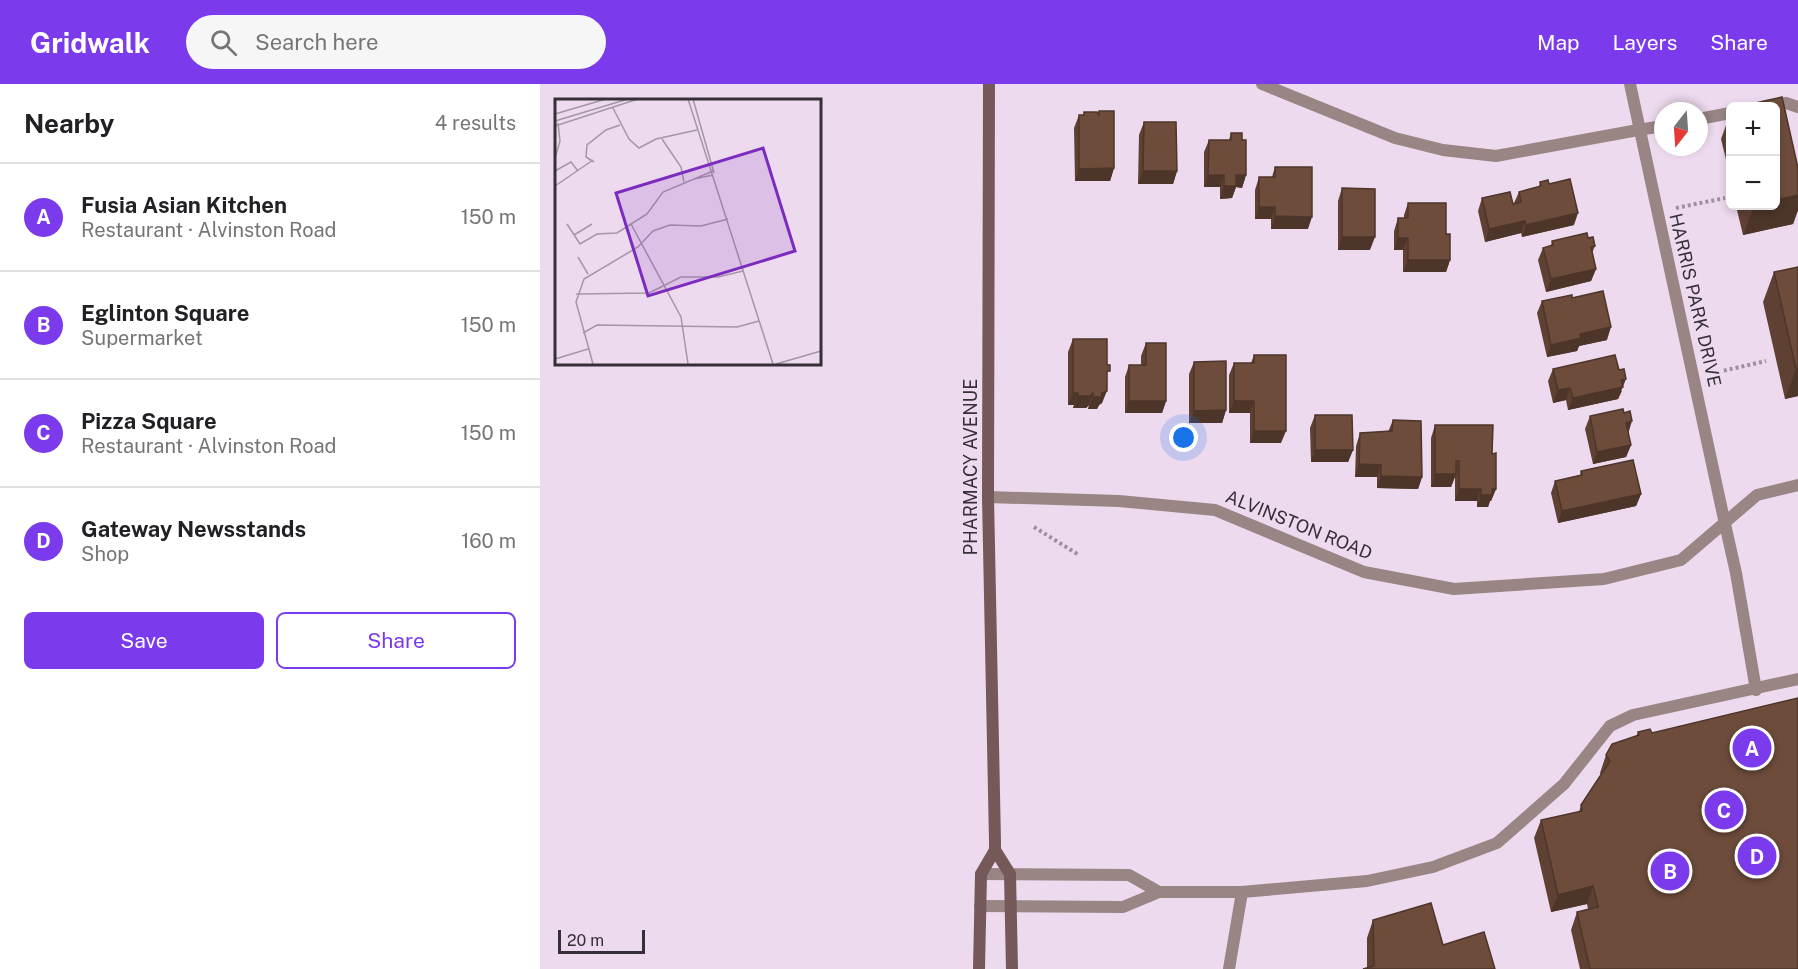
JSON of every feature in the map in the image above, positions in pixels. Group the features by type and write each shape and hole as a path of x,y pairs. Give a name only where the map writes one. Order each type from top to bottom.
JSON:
{"street":[{"name":"PHARMACY AVENUE","path":"989,84 988,497 995,850"},
{"path":"1262,84 1395,138 1443,150 1496,156 1654,127"},
{"name":"HARRIS PARK DRIVE","path":"1630,84 1638,130 1736,573 1756,690"},
{"path":"1780,104 1786,103 1798,107"},
{"path":"1708,117 1726,114"},
{"name":"ALVINSTON ROAD","path":"988,497 1119,501 1215,510 1364,572 1454,589 1604,579 1682,560 1756,495 1798,485"},
{"path":"980,906 1123,907 1159,892 1242,892 1367,881 1433,867 1497,843 1564,784 1610,726 1633,715 1798,679"},
{"path":"978,969 981,874 995,850 1010,874 1012,969"},
{"path":"981,874 1129,875 1159,892"},
{"path":"1229,969 1242,892"}],"path":[{"path":"1675,208 1725,198"},
{"path":"1718,372 1766,361"},
{"path":"1034,527 1079,555"}],"building":[{"path":"1782,97 1798,168 1798,195 1780,199 1780,102 1760,102"},
{"path":"1099,111 1114,111 1114,168 1079,169 1079,115 1084,115 1084,112 1097,112 1099,115"},
{"path":"1144,122 1176,122 1177,171 1143,171"},
{"path":"1231,133 1242,133 1242,140 1246,140 1246,175 1236,175 1236,186 1224,186 1224,175 1208,175 1209,140 1231,140"},
{"path":"1275,167 1312,167 1312,217 1275,216 1275,207 1259,207 1259,177 1275,177"},
{"path":"1570,179 1578,213 1526,225 1525,221 1489,229 1482,198 1510,192 1513,204 1521,202 1519,192 1541,186 1540,182 1548,180 1549,184"},
{"path":"1342,188 1375,189 1375,237 1342,237"},
{"path":"1408,203 1446,203 1446,234 1450,234 1450,260 1408,260 1408,238 1398,238 1398,218 1408,218"},
{"path":"1587,233 1588,238 1593,237 1595,246 1591,247 1596,269 1551,279 1543,248 1553,245 1552,241"},
{"path":"1798,267 1798,369 1796,369 1774,272"},
{"path":"1603,291 1611,327 1580,334 1581,338 1551,345 1542,301 1572,295 1572,298"},
{"path":"1073,339 1107,339 1107,365 1110,365 1110,371 1107,371 1107,391 1102,393 1101,397 1093,397 1093,393 1090,396 1078,396 1078,393 1073,393"},
{"path":"1146,343 1166,343 1166,401 1129,401 1129,365 1146,365"},
{"path":"1254,355 1286,355 1286,431 1254,431 1254,401 1234,401 1234,363 1254,363"},
{"path":"1615,355 1619,370 1624,369 1626,379 1621,380 1623,387 1573,398 1570,388 1558,390 1553,369"},
{"path":"1226,361 1226,410 1194,411 1194,362"},
{"path":"1623,409 1624,413 1630,411 1632,421 1626,423 1631,445 1597,452 1590,416"},
{"path":"1315,415 1352,415 1353,450 1315,450"},
{"path":"1393,420 1421,421 1422,477 1381,476 1381,465 1359,464 1360,433 1392,431"},
{"path":"1435,425 1493,425 1492,454 1496,453 1496,489 1492,489 1492,495 1481,495 1481,489 1459,489 1459,461 1456,461 1456,474 1435,474"},
{"path":"1633,460 1641,494 1562,511 1555,481 1582,475 1581,471"},
{"path":"1798,698 1798,969 1590,969 1577,912 1598,907 1593,886 1558,895 1541,820 1582,811 1581,805 1610,761 1606,755 1612,744 1650,729 1652,733"},
{"path":"1431,903 1443,945 1484,932 1495,969 1363,969 1374,966 1373,920"}],"place":[{"name":"Fusia Asian Kitchen","path":"1752,748"},
{"name":"Pizza Square","path":"1724,810"},
{"name":"Gateway Newsstands","path":"1757,856"},
{"name":"Eglinton Square","path":"1670,871"}]}
